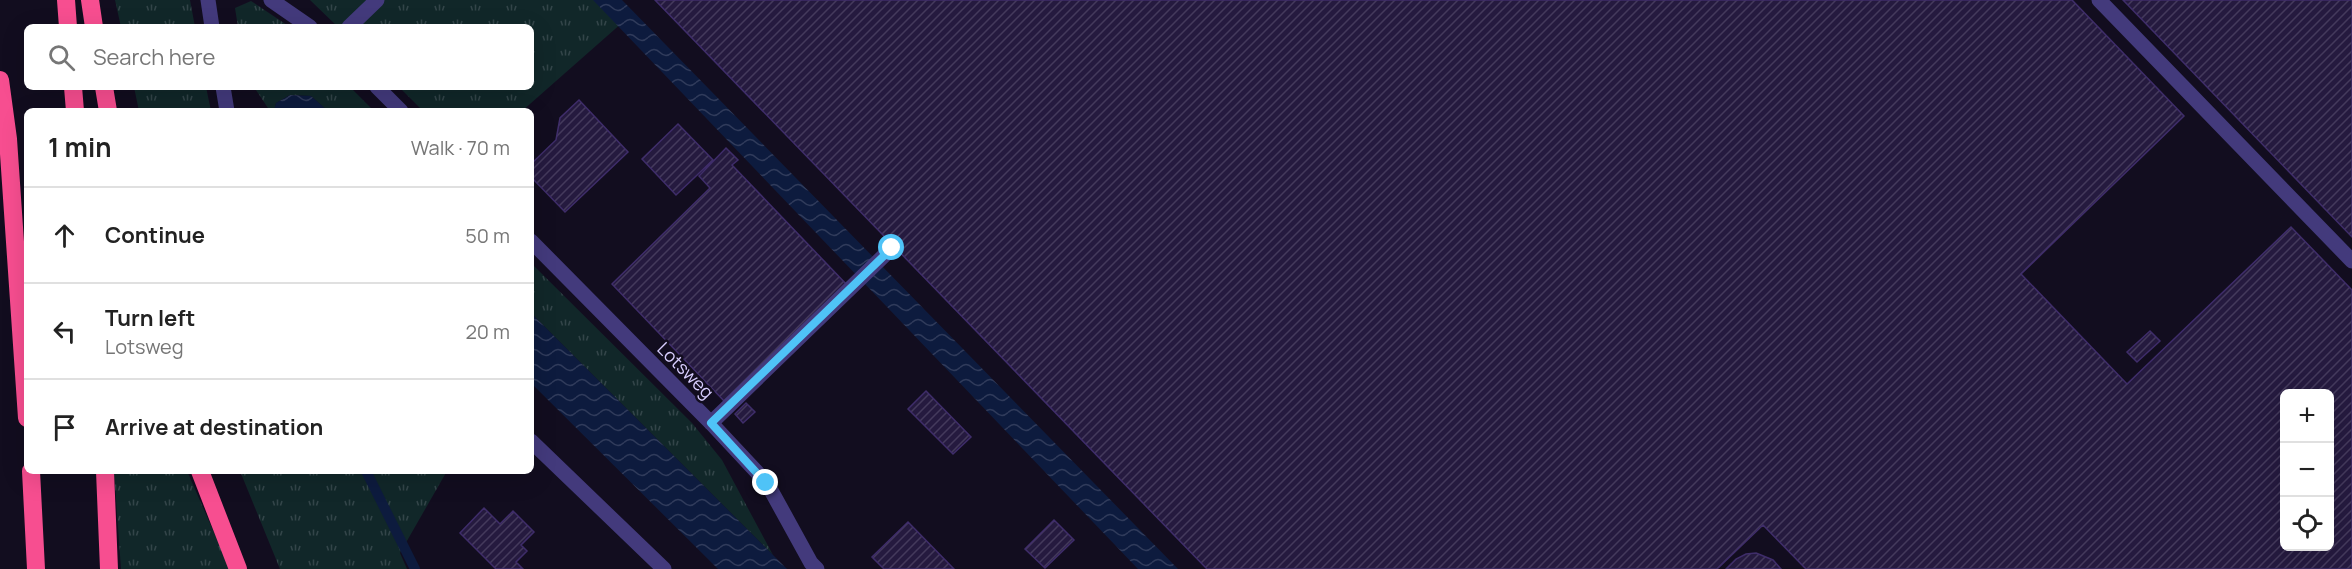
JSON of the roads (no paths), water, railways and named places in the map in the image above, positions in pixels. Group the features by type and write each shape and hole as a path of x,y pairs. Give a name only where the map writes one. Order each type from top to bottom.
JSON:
{"highway":[{"path":"66,0 68,24"},
{"path":"90,0 94,24"},
{"path":"0,80 8,139 24,374"},
{"path":"73,90 75,108"},
{"path":"104,90 108,108"},
{"path":"31,474 36,569"},
{"path":"105,474 109,569"},
{"path":"201,474 238,569"}],"street":[{"path":"208,0 212,24"},
{"path":"271,0 306,24"},
{"path":"352,24 377,0"},
{"path":"2099,0 2352,261"},
{"path":"224,90 226,108"},
{"path":"380,90 398,108"},
{"name":"Lotsweg","path":"534,245 711,423 766,483 811,563 817,569"},
{"path":"711,423 894,247"},
{"path":"534,444 664,569"}],"water":[{"path":"593,0 622,0 1178,569 1138,569"},
{"path":"290,95 311,96 325,108 275,108 276,103"},
{"path":"534,316 787,569 718,569 534,386"}],"waterway":[{"path":"368,474 415,569"}]}
